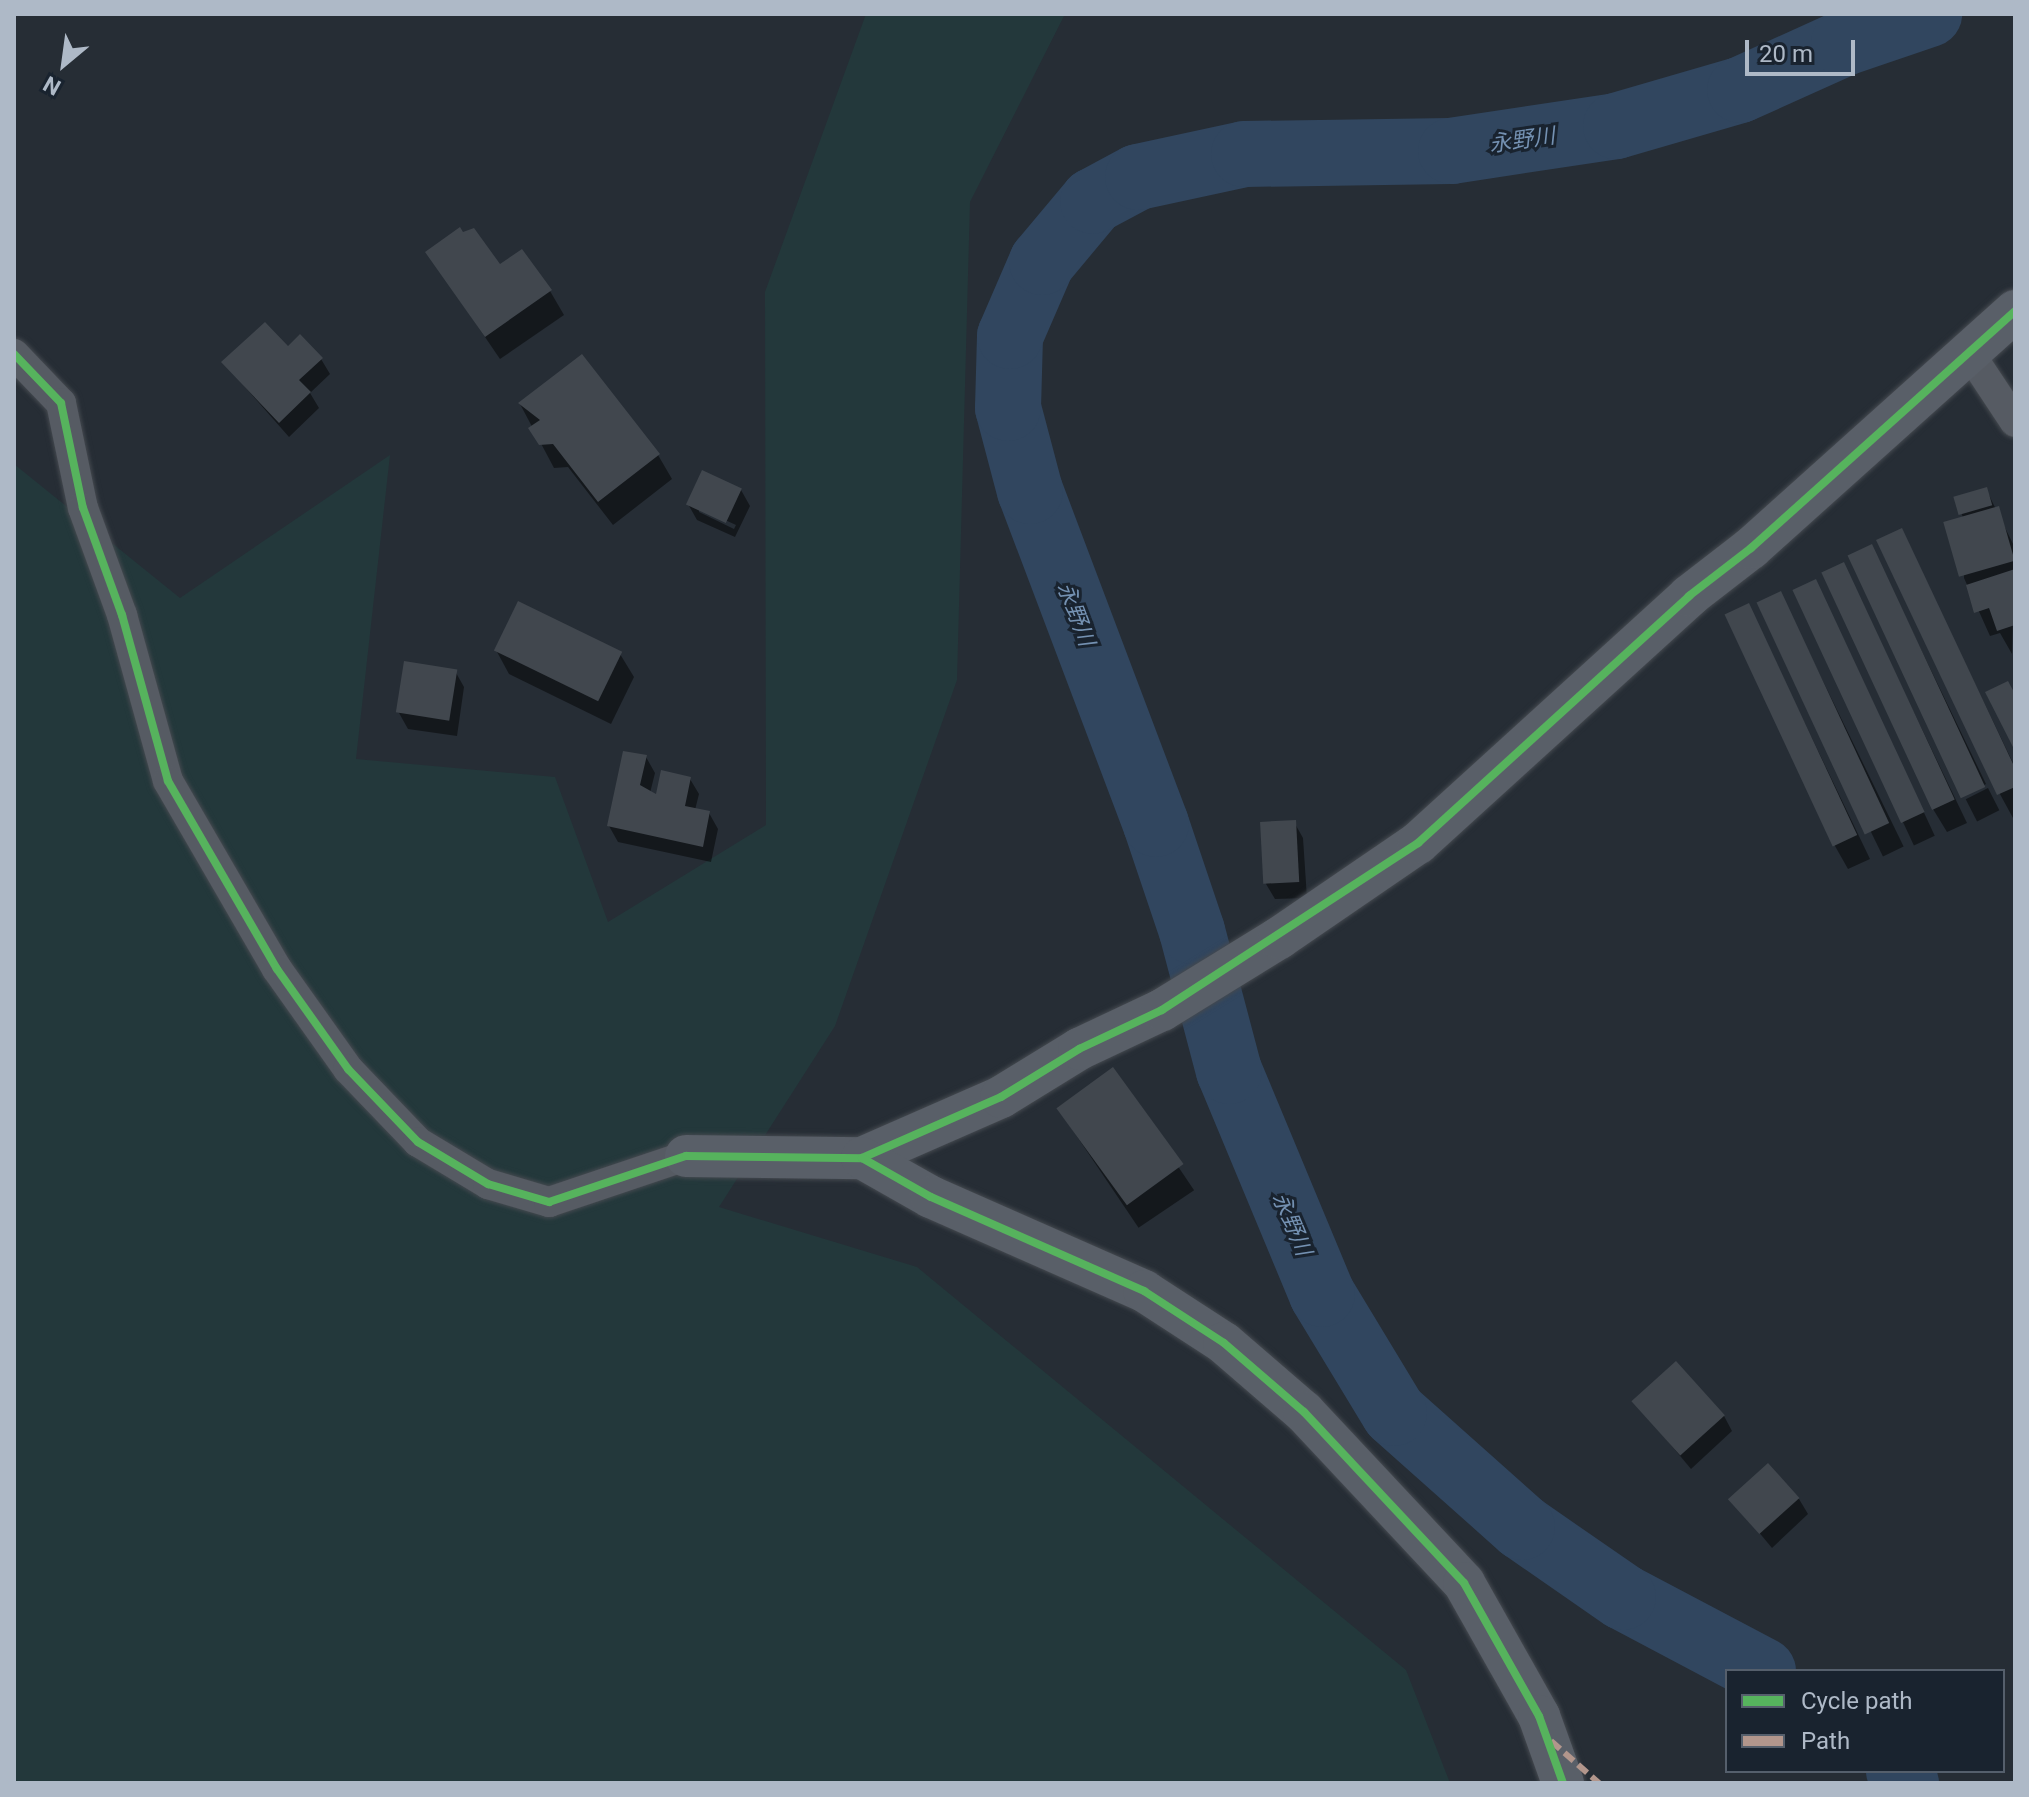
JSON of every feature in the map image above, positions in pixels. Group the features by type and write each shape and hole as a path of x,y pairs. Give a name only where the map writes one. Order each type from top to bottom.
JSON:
{"street":[{"path":"14,354 61,403 83,508 122,615 168,781 277,969 348,1069 418,1142 488,1184 549,1202 686,1156 862,1158 1001,1097 1079,1049 1162,1010 1418,843 2015,311"},
{"path":"1968,351 2015,422"},
{"path":"862,1158 931,1197 1144,1291 1224,1343 1304,1412 1464,1583 1539,1716 1563,1783"}],"green space":[{"path":"866,14 1065,14 970,202 957,680 835,1026 719,1207 917,1267 1406,1670 1450,1783 14,1783 14,464 180,598 390,455 356,759 555,777 608,922 766,825 765,292"}],"building":[{"path":"460,227 463,232 474,228 500,264 522,249 552,290 485,337 425,252"},
{"path":"265,322 288,346 300,334 323,358 299,380 311,392 279,423 221,362"},
{"path":"582,354 660,454 598,502 553,444 539,445 528,428 540,420 518,403"},
{"path":"702,470 742,489 726,523 686,504"},
{"path":"1987,487 1992,505 1959,515 1953,497"},
{"path":"1999,506 2015,561 1959,577 1943,522"},
{"path":"1902,528 2015,768 2015,787 1997,795 1876,540"},
{"path":"1872,544 1985,787 1961,798 1848,555"},
{"path":"1844,562 1955,799 1932,810 1821,573"},
{"path":"2015,569 2015,625 1997,631 1989,608 1974,613 1966,585"},
{"path":"1816,579 1925,812 1901,823 1792,590"},
{"path":"1781,591 1889,823 1865,834 1757,602"},
{"path":"518,601 622,652 598,701 494,650"},
{"path":"1749,603 1857,835 1833,846 1725,614"},
{"path":"404,661 457,669 449,721 396,712"},
{"path":"2008,681 2015,694 2015,751 1985,692"},
{"path":"623,751 647,755 640,785 656,794 661,770 691,777 685,806 710,811 703,847 607,826"},
{"path":"1296,820 1299,882 1263,884 1260,822"},
{"path":"1113,1067 1184,1164 1127,1205 1056,1108"},
{"path":"1676,1361 1725,1415 1680,1455 1631,1401"},
{"path":"1768,1463 1799,1498 1759,1534 1728,1499"}],"waterway":[{"name":"永野川","path":"1759,1669 1623,1597 1522,1527 1394,1413 1322,1294 1229,1071 1192,931 1156,824 1030,491 1008,408 1010,336 1042,262 1093,201 1138,177 1244,154 1451,151 1616,126 1740,90 1844,43 1929,14"},
{"name":"永野川","path":"1900,1773 1906,1783"}],"marked path":[{"path":"1551,1741 1599,1783"}],"cycle path":[{"path":"14,354 61,403 83,508 122,615 168,781 277,969 348,1069 418,1142 488,1184 549,1202 686,1156 862,1158 1001,1097 1079,1049 1162,1010 1418,843 1689,596 1751,548 2015,311"},
{"path":"862,1158 931,1197 1144,1291 1224,1343 1304,1412 1464,1583 1539,1716 1563,1783"}]}
